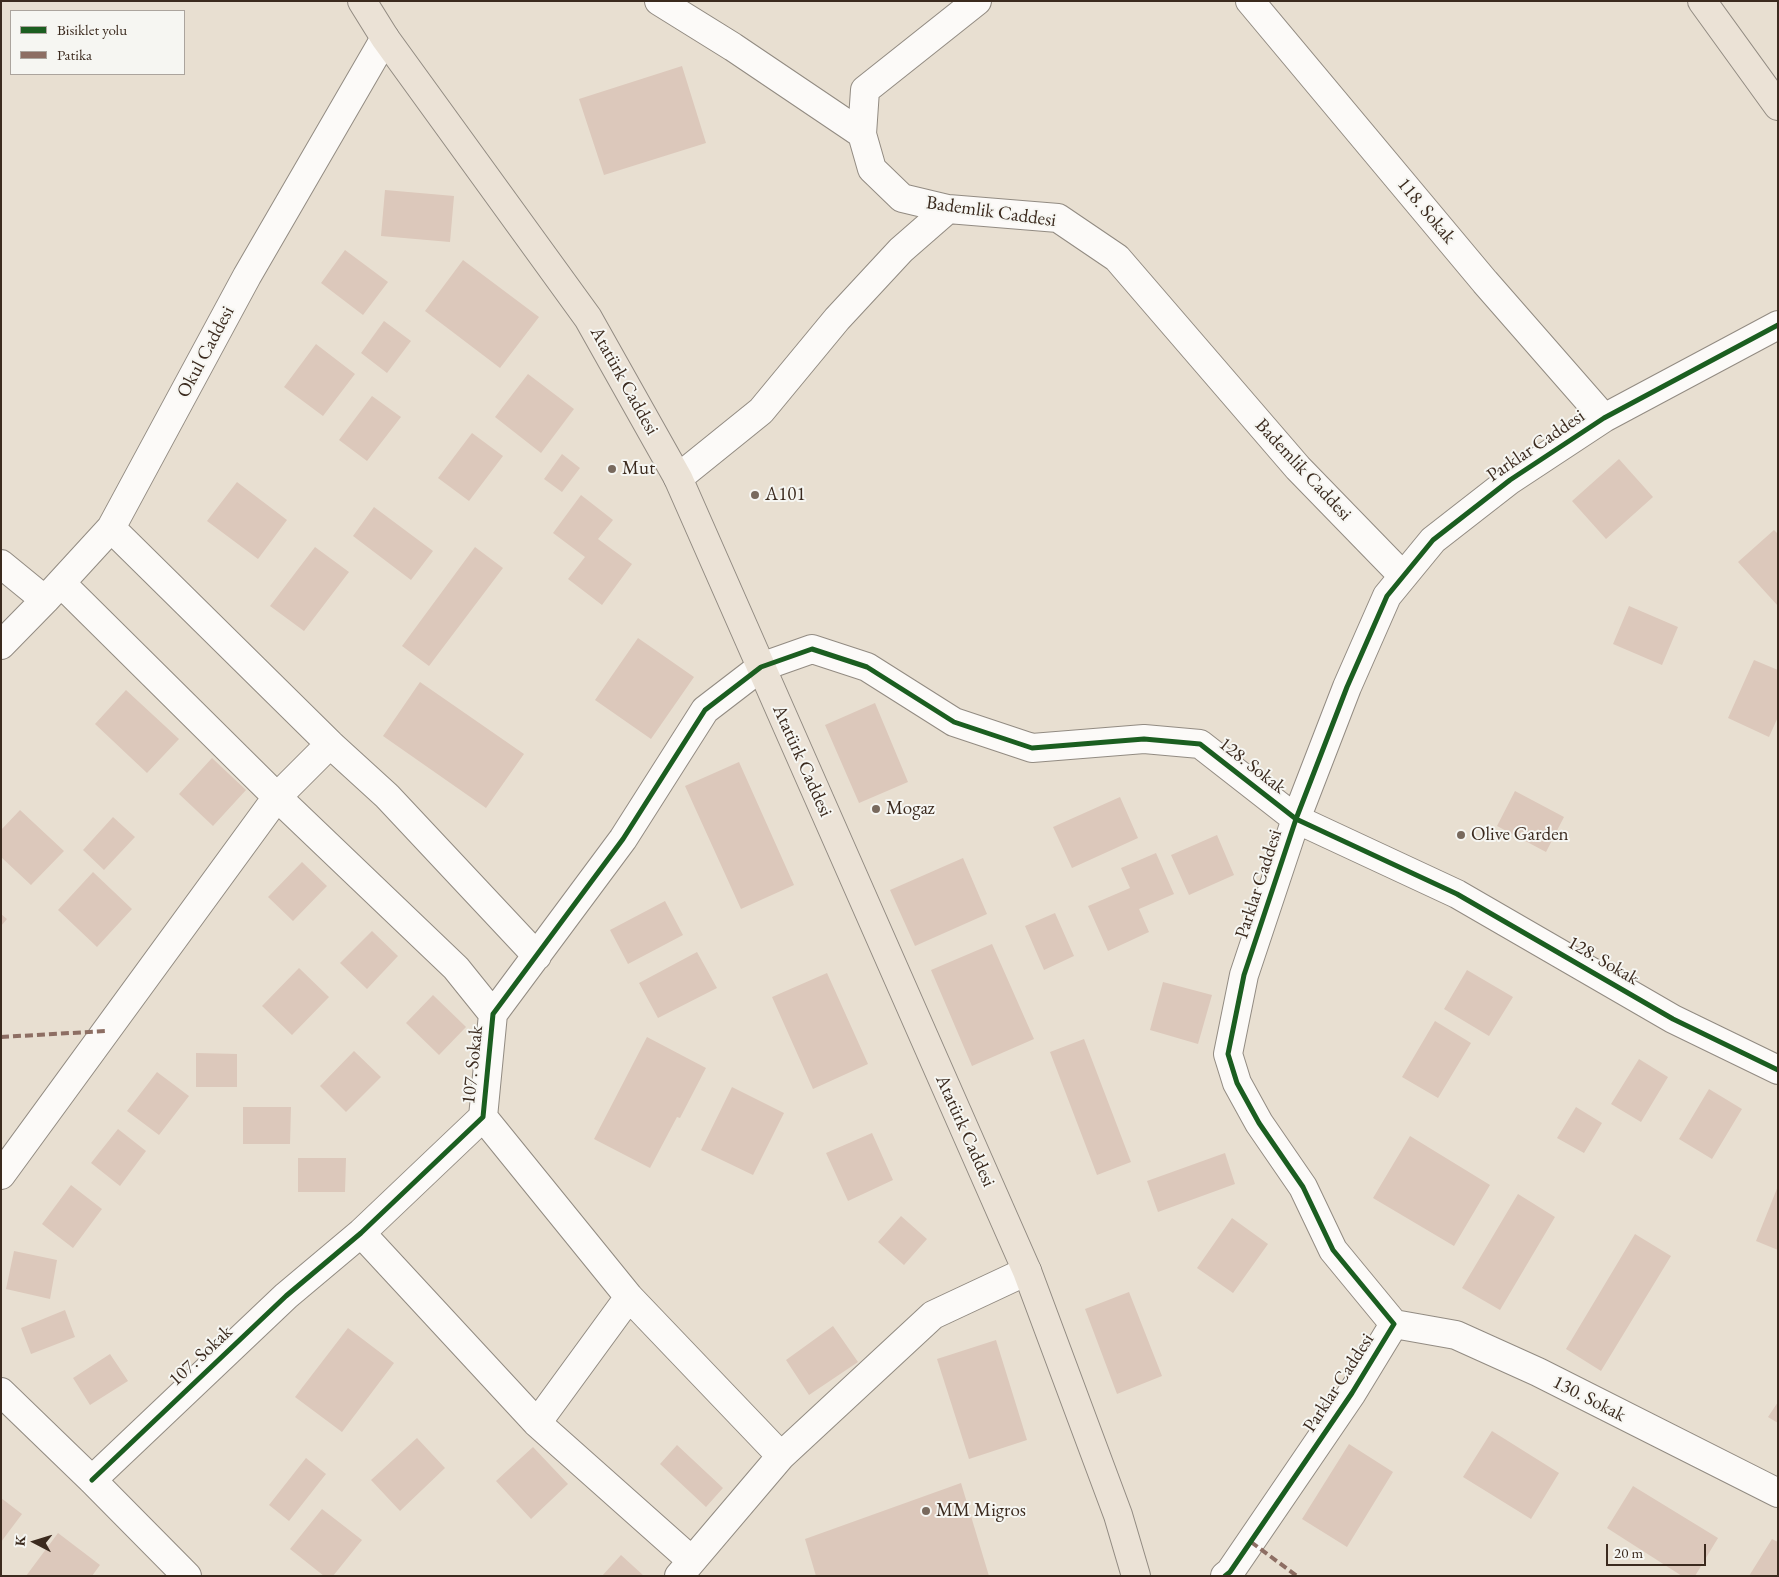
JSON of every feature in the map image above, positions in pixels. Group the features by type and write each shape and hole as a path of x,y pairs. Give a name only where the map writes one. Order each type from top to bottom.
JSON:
{"main road":[{"name":"Atatürk Caddesi","path":"362,1 385,38 588,318 678,478 1026,1271 1118,1515 1136,1576"},
{"path":"1702,1 1778,106"}],"street":[{"path":"659,1 733,46 862,134"},
{"name":"Bademlik Caddesi","path":"977,1 865,90 862,134 872,169 902,198 948,209 1058,218 1118,258 1298,468 1403,576"},
{"name":"118. Sokak","path":"1250,1 1485,282 1604,418"},
{"name":"Okul Caddesi","path":"1,644 53,592 111,528 247,276 385,38"},
{"path":"678,478 761,411 837,318 901,250 948,209"},
{"name":"Parklar Caddesi","path":"1225,1576 1230,1572 1352,1393 1394,1324 1333,1250 1303,1187 1260,1123 1237,1083 1228,1054 1244,975 1296,819 1347,688 1387,596 1433,540 1510,480 1604,418 1778,325"},
{"path":"111,528 330,744 387,796 537,956"},
{"path":"1,564 53,592 277,797 456,968 493,1014"},
{"name":"128. Sokak","path":"761,667 812,649 867,667 954,722 1032,748 1144,739 1200,744 1296,819 1457,894 1673,1019 1778,1070"},
{"name":"107. Sokak","path":"92,1480 286,1296 361,1233 483,1117 493,1014 623,839 705,710 761,667"},
{"path":"1,1175 277,797 330,744"},
{"path":"483,1117 629,1297 780,1456"},
{"path":"361,1233 537,1423 685,1568 780,1456 933,1315 1026,1271"},
{"path":"537,1423 629,1297"},
{"name":"130. Sokak","path":"1394,1324 1456,1335 1538,1372 1778,1493"},
{"path":"1,1392 187,1576"}],"building":[{"path":"682,66 706,143 604,175 579,99"},
{"path":"385,190 454,196 450,242 381,236"},
{"path":"345,250 388,282 363,315 321,283"},
{"path":"463,260 539,317 500,368 425,311"},
{"path":"384,321 411,341 387,373 361,353"},
{"path":"316,344 355,374 323,416 284,387"},
{"path":"528,374 574,409 541,453 495,417"},
{"path":"372,396 401,417 367,461 339,440"},
{"path":"472,433 503,456 469,501 438,478"},
{"path":"562,454 580,468 562,492 544,479"},
{"path":"1619,459 1653,497 1606,539 1572,501"},
{"path":"237,482 287,520 258,559 207,521"},
{"path":"581,495 613,520 598,539 632,564 602,605 568,579 585,557 553,533"},
{"path":"374,507 433,551 411,580 353,536"},
{"path":"1774,530 1778,534 1778,606 1738,562"},
{"path":"315,547 349,572 304,631 270,606"},
{"path":"475,547 503,568 429,666 402,646"},
{"path":"1629,606 1678,627 1662,665 1613,644"},
{"path":"638,638 694,677 651,739 595,700"},
{"path":"1754,660 1778,670 1778,717 1769,737 1728,718"},
{"path":"420,682 524,754 486,808 383,736"},
{"path":"126,690 179,739 147,773 95,724"},
{"path":"875,703 908,782 859,803 825,725"},
{"path":"212,758 246,790 213,826 179,794"},
{"path":"739,762 794,885 741,909 685,786"},
{"path":"1515,791 1564,817 1546,852 1497,826"},
{"path":"1120,797 1138,838 1072,868 1053,827"},
{"path":"20,810 64,851 31,885 1,857 1,830"},
{"path":"113,817 135,837 104,870 83,850"},
{"path":"1217,835 1234,875 1189,895 1171,855"},
{"path":"1156,853 1174,894 1139,909 1149,932 1108,951 1088,906 1130,888 1121,868"},
{"path":"963,858 987,914 915,946 890,890"},
{"path":"302,862 327,886 293,921 268,897"},
{"path":"93,872 132,909 97,947 58,910"},
{"path":"665,901 683,935 628,964 610,930"},
{"path":"1055,913 1074,956 1044,970 1025,926"},
{"path":"1,914 7,919 1,926"},
{"path":"372,931 398,956 367,989 340,963"},
{"path":"992,944 1034,1039 972,1066 931,970"},
{"path":"697,952 717,988 658,1018 639,983"},
{"path":"299,968 329,997 292,1035 262,1006"},
{"path":"1467,970 1513,997 1489,1036 1444,1009"},
{"path":"827,973 868,1064 813,1089 772,997"},
{"path":"1163,982 1212,995 1198,1044 1150,1030"},
{"path":"433,995 466,1027 439,1055 406,1023"},
{"path":"1435,1021 1471,1043 1438,1098 1402,1077"},
{"path":"647,1037 706,1068 680,1118 677,1117 650,1168 594,1139"},
{"path":"1084,1039 1131,1162 1097,1175 1050,1052"},
{"path":"354,1051 381,1077 346,1112 320,1086"},
{"path":"196,1053 237,1054 237,1087 196,1087"},
{"path":"1639,1059 1668,1077 1641,1122 1611,1104"},
{"path":"157,1072 189,1096 159,1135 127,1111"},
{"path":"732,1087 784,1113 753,1175 701,1150"},
{"path":"1709,1089 1742,1109 1712,1159 1679,1139"},
{"path":"243,1107 291,1107 290,1144 243,1144"},
{"path":"1576,1107 1602,1123 1584,1153 1557,1138"},
{"path":"118,1129 146,1151 120,1186 91,1163"},
{"path":"872,1133 893,1180 848,1201 826,1153"},
{"path":"1410,1136 1490,1185 1454,1246 1373,1198"},
{"path":"1225,1153 1235,1184 1158,1212 1147,1181"},
{"path":"298,1158 346,1158 345,1192 298,1192"},
{"path":"71,1185 102,1209 73,1248 42,1224"},
{"path":"1778,1186 1778,1250 1756,1241"},
{"path":"1518,1194 1555,1217 1500,1310 1462,1288"},
{"path":"901,1216 927,1239 904,1265 878,1242"},
{"path":"1232,1218 1268,1244 1233,1293 1197,1268"},
{"path":"1635,1234 1671,1256 1601,1371 1566,1349"},
{"path":"14,1251 57,1260 50,1299 6,1289"},
{"path":"1129,1292 1162,1376 1117,1394 1085,1309"},
{"path":"65,1310 75,1337 31,1354 21,1328"},
{"path":"833,1326 858,1362 809,1395 786,1360"},
{"path":"348,1328 394,1363 342,1432 295,1397"},
{"path":"996,1340 1027,1440 969,1459 937,1359"},
{"path":"110,1354 128,1381 90,1405 73,1378"},
{"path":"1778,1402 1778,1423 1768,1417"},
{"path":"1492,1431 1559,1473 1531,1519 1463,1477"},
{"path":"417,1438 445,1468 400,1511 371,1480"},
{"path":"1349,1444 1393,1472 1347,1547 1302,1519"},
{"path":"677,1445 723,1488 706,1507 660,1464"},
{"path":"533,1447 568,1484 531,1519 496,1481"},
{"path":"306,1458 326,1474 289,1521 269,1505"},
{"name":"MM Migros","path":"961,1483 989,1576 816,1576 805,1539"},
{"path":"1633,1486 1718,1538 1695,1576 1682,1576 1607,1528"},
{"path":"1,1498 22,1514 1,1542"},
{"path":"322,1509 362,1540 333,1576 324,1576 290,1549"},
{"path":"58,1533 100,1565 92,1576 26,1576"},
{"path":"1772,1539 1778,1542 1778,1576 1749,1576"},
{"path":"621,1555 644,1576 602,1576"}],"marked path":[{"path":"1,1037 106,1031"},
{"path":"1251,1542 1297,1576"}],"cycle path":[{"path":"1225,1576 1230,1572 1352,1393 1394,1324 1333,1250 1303,1187 1259,1123 1237,1083 1228,1054 1244,975 1296,819 1347,687 1387,596 1433,540 1510,480 1604,418 1778,325"},
{"path":"92,1480 286,1296 361,1233 483,1117 493,1014 623,839 705,710 761,667 812,649 867,667 954,722 1032,748 1144,739 1200,744 1296,819 1457,894 1673,1019 1778,1070"}],"place":[{"name":"Mut","path":"612,469"},
{"name":"A101","path":"755,495"},
{"name":"Mogaz","path":"876,809"},
{"name":"Olive Garden","path":"1461,835"},
{"name":"MM Migros","path":"926,1511"}]}
